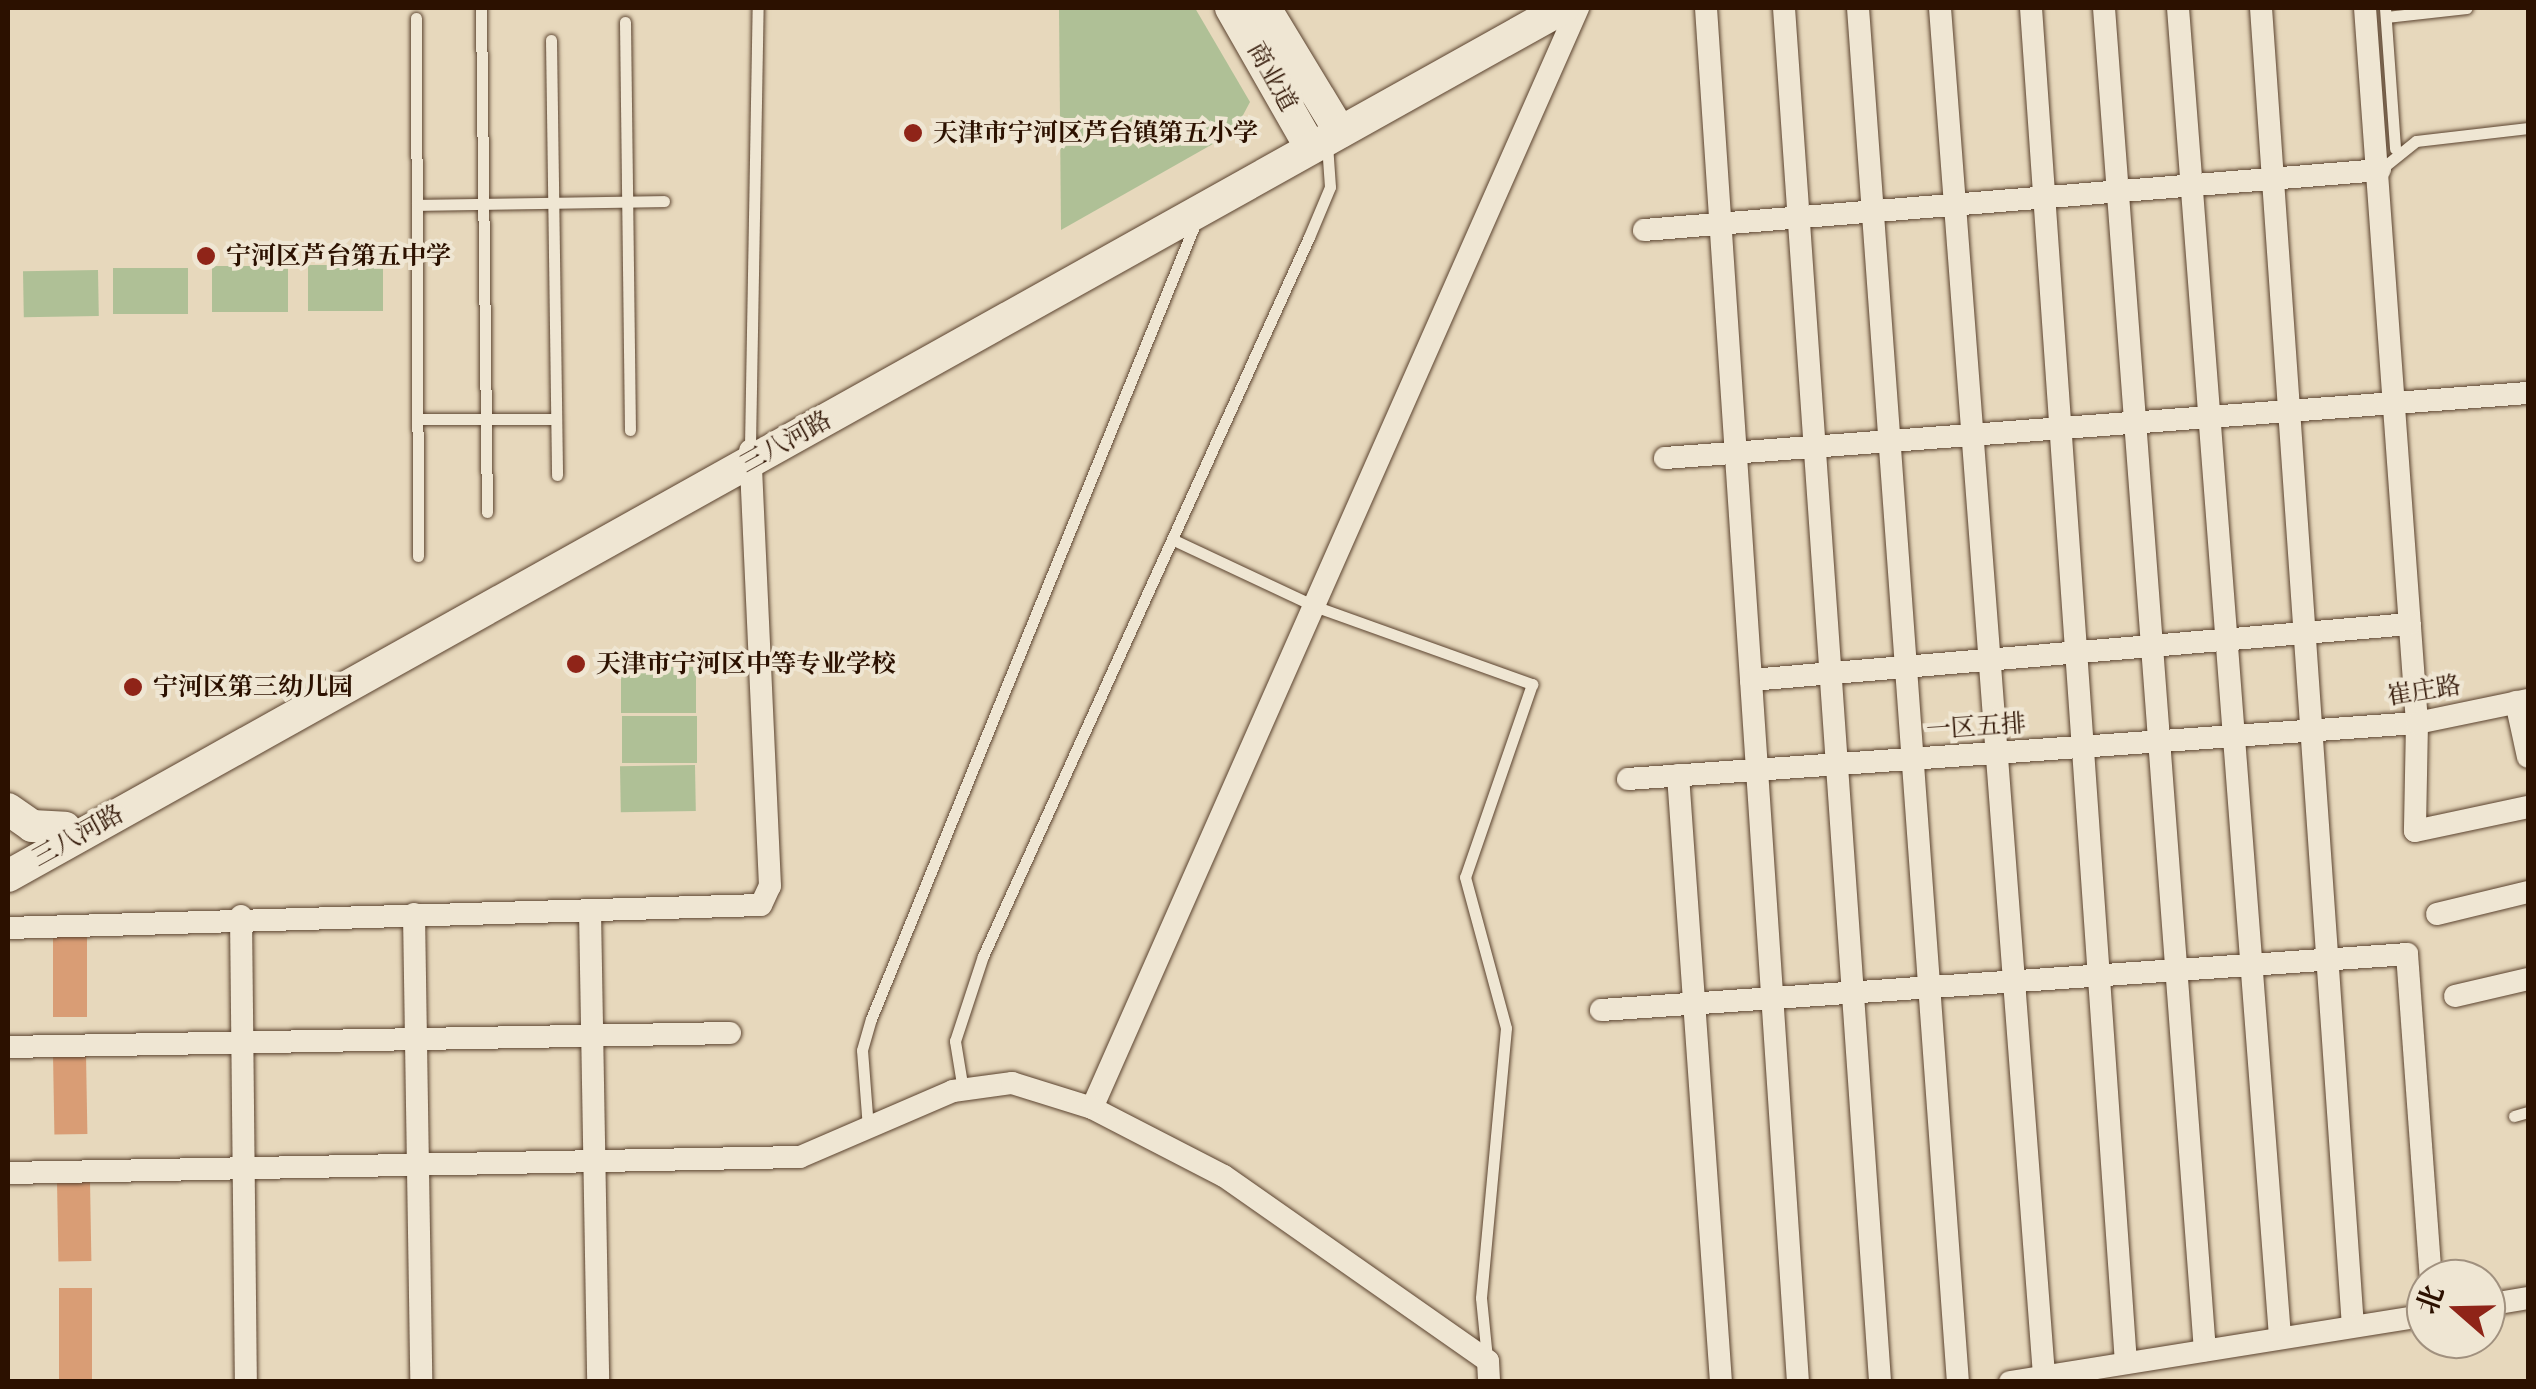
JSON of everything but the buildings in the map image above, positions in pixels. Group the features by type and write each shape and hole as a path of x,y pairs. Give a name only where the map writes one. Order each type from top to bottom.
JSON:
{"street":[{"name":"商业道","path":"1231,8 1322,133"},
{"name":"商业道","path":"1264,8 1322,133"},
{"name":"三八河路","path":"8,876 1198,204 1536,8"},
{"name":"三八河路","path":"1322,133 1563,8"},
{"path":"1092,1108 1578,8"},
{"path":"1706,8 1798,1382"},
{"path":"1784,8 1811,445 1880,1382"},
{"path":"1858,8 1958,1382"},
{"path":"1940,8 2008,980 2044,1375"},
{"path":"2031,8 2126,1362"},
{"path":"2104,8 2205,1350"},
{"path":"2178,8 2280,1338"},
{"path":"2261,8 2305,633 2320,730 2328,959 2353,1326"},
{"path":"2379,10 2380,170 2417,723 2415,831 2528,807"},
{"path":"1644,230 2193,190 2380,170"},
{"path":"1666,458 1971,430 2528,395"},
{"name":"三八河路","path":"8,863 750,454"},
{"path":"8,928 241,916 761,906 768,897 750,454"},
{"path":"1750,680 2410,624"},
{"path":"2522,701 2528,757"},
{"name":"崔庄路","path":"2320,730 2417,723 2522,701"},
{"name":"一区五排","path":"1628,778 2320,730"},
{"path":"1678,775 1722,1382"},
{"path":"8,809 32,826 66,828"},
{"path":"2437,914 2528,892"},
{"path":"590,911 598,1382"},
{"path":"414,914 421,1382"},
{"path":"241,916 246,1382"},
{"path":"1601,1010 2406,954 2429,1259"},
{"path":"2456,996 2528,979"},
{"path":"8,1047 730,1033"},
{"path":"8,1173 800,1157 962,1090 1012,1083 1092,1108 1224,1176 1488,1371"},
{"path":"2010,1382 2406,1317"}],"lane":[{"path":"481,8 487,512"},
{"path":"750,454 758,8"},
{"path":"2380,170 2395,150 2379,10 2467,8"},
{"path":"416,18 418,556"},
{"path":"624,22 630,430"},
{"path":"551,40 557,475"},
{"path":"2395,150 2528,128"},
{"path":"962,1090 955,1041 983,956 1330,187 1322,133"},
{"path":"417,205 664,202"},
{"path":"868,1128 862,1050 871,1020 1198,204"},
{"path":"417,419 556,419"},
{"path":"1174,540 1314,606 1532,684 1465,877 1506,1028 1480,1298 1488,1371"},
{"path":"2514,1116 2528,1112"}],"green space":[{"path":"1059,8 1195,8 1250,102 1234,132 1061,230"},
{"path":"308,265 383,265 383,311 308,311"},
{"path":"212,266 288,266 288,312 212,312"},
{"path":"113,268 188,268 188,314 113,314"},
{"path":"98,270 99,316 24,317 23,271"},
{"path":"621,667 696,667 696,713 621,713"},
{"path":"622,716 697,716 697,763 622,763"},
{"path":"695,765 696,811 621,812 620,766"}],"place":[{"name":"天津市宁河区芦台镇第五小学","path":"913,133"},
{"name":"宁河区芦台第五中学","path":"206,256"},
{"name":"天津市宁河区中等专业学校","path":"576,664"},
{"name":"宁河区第三幼儿园","path":"133,687"}]}
